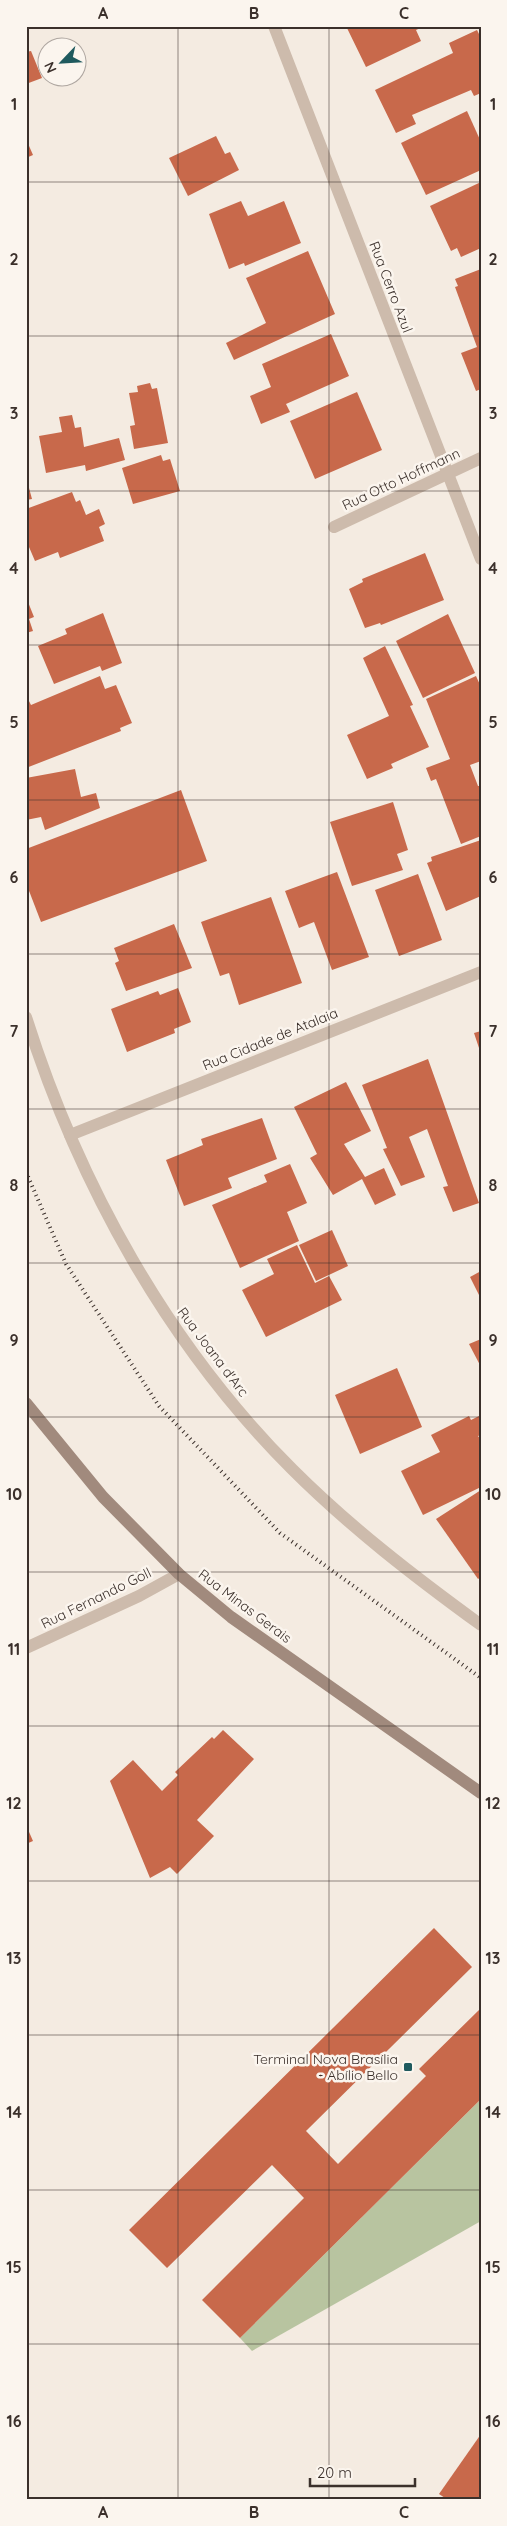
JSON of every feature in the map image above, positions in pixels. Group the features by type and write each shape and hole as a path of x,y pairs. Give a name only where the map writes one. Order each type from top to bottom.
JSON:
{"main road":[{"name":"Rua Minas Gerais","path":"26,1403 103,1497 179,1574 230,1617 481,1793"}],"street":[{"name":"Rua Cerro Azul","path":"274,26 481,559"},
{"name":"Rua Otto Hoffmann","path":"334,527 481,458"},
{"name":"Rua Cidade de Atalaia","path":"70,1135 481,972"},
{"name":"Rua Joana d'Arc","path":"26,1017 40,1060 70,1135 111,1220 170,1321 232,1404 292,1469 327,1502 416,1579 481,1625"},
{"name":"Rua Fernando Goll","path":"26,1648 139,1596 179,1574"}],"green space":[{"path":"481,2099 481,2221 252,2351 240,2338"}],"building":[{"path":"346,26 425,26 416,30 421,41 366,67"},
{"path":"477,30 479,34 481,33 481,93 474,96 471,90 412,115 416,124 396,133 375,90 453,53 449,43"},
{"path":"31,51 38,68 38,80 26,84 26,52"},
{"path":"467,111 481,142 481,170 426,195 401,143"},
{"path":"216,136 225,154 230,152 239,170 188,196 169,158"},
{"path":"26,139 33,155 26,158"},
{"path":"481,182 481,248 461,257 457,248 451,251 430,206"},
{"path":"241,201 248,216 284,201 301,243 245,266 244,263 229,269 209,214"},
{"path":"308,251 335,314 234,360 226,343 266,323 246,278"},
{"path":"481,269 481,389 476,391 461,353 477,347 455,287 458,286 455,279"},
{"path":"331,334 349,376 286,404 290,412 261,424 250,396 271,387 262,364"},
{"path":"150,383 152,389 157,388 168,443 134,449 130,426 135,425 129,393 138,392 137,386"},
{"path":"357,392 382,450 315,479 290,421"},
{"path":"72,415 75,428 81,427 84,447 119,438 125,460 86,471 85,465 46,473 39,436 62,432 59,417"},
{"path":"161,455 163,461 170,459 180,491 133,504 122,468"},
{"path":"26,477 32,499 26,500"},
{"path":"72,492 76,502 80,500 86,515 99,509 105,524 99,527 104,541 60,558 58,552 35,561 26,540 26,509"},
{"path":"425,553 444,600 381,625 380,623 365,628 349,589 363,582 362,579"},
{"path":"26,597 34,617 29,619 33,631 26,633"},
{"path":"103,613 122,663 102,671 100,666 54,684 38,646 67,634 65,629"},
{"path":"448,614 475,673 423,698 396,641"},
{"path":"385,646 413,705 410,706 429,747 391,764 393,768 367,779 347,735 389,716 363,658"},
{"path":"100,676 105,689 116,685 132,723 120,728 121,731 26,768 26,695 31,705"},
{"path":"476,676 481,687 481,761 470,765 478,786 481,786 481,836 461,844 436,779 431,781 426,768 450,759 426,699"},
{"path":"75,769 81,797 96,793 100,808 45,830 41,817 26,820 26,778"},
{"path":"181,790 207,861 41,922 26,883 26,849"},
{"path":"393,802 408,850 397,854 403,870 352,886 330,822"},
{"path":"481,840 481,896 446,911 427,863 432,861 431,857"},
{"path":"337,872 369,957 332,970 314,922 299,928 285,891"},
{"path":"418,874 442,940 399,956 375,890"},
{"path":"271,897 302,983 239,1005 229,973 220,976 201,922"},
{"path":"174,924 192,968 126,991 115,963 119,961 114,948"},
{"path":"178,988 191,1022 174,1029 175,1033 127,1052 111,1009 158,991 160,995"},
{"path":"481,1031 481,1051 480,1051 474,1033"},
{"path":"428,1059 479,1203 453,1212 443,1187 448,1186 427,1129 409,1137 425,1177 401,1186 383,1149 387,1148 362,1085"},
{"path":"346,1082 371,1131 344,1144 365,1177 384,1168 396,1195 375,1205 362,1179 333,1195 310,1158 317,1154 294,1107"},
{"path":"262,1118 277,1159 228,1178 232,1188 184,1206 166,1160 203,1145 201,1139"},
{"path":"290,1164 307,1203 287,1212 299,1241 240,1268 212,1205 267,1182 264,1175"},
{"path":"332,1230 348,1266 316,1281 299,1245"},
{"path":"297,1245 315,1283 329,1276 342,1300 266,1337 242,1290 274,1274 267,1259"},
{"path":"481,1271 481,1299 470,1277"},
{"path":"481,1339 481,1367 469,1344"},
{"path":"397,1368 422,1427 360,1454 335,1395"},
{"path":"481,1415 481,1435 478,1436 481,1440 481,1487 423,1515 401,1471 440,1452 431,1435 469,1416 471,1420"},
{"path":"481,1490 481,1577 478,1579 436,1519"},
{"path":"223,1730 254,1759 197,1820 214,1836 177,1874 170,1867 150,1878 110,1781 133,1760 162,1791 178,1775 175,1772 212,1737 214,1739"},
{"path":"26,1825 33,1841 26,1844"},
{"path":"434,1928 472,1967 306,2131 338,2164 426,2076 419,2069 479,2010 481,2012 481,2099 240,2338 202,2300 304,2198 272,2165 167,2268 129,2230"},
{"path":"481,2434 481,2500 448,2500 439,2494"}],"railway":[{"path":"26,1172 66,1264 159,1406 280,1533 481,1678"}],"place":[{"name":"Terminal Nova Brasília - Abílio Bello","path":"408,2067"}]}
